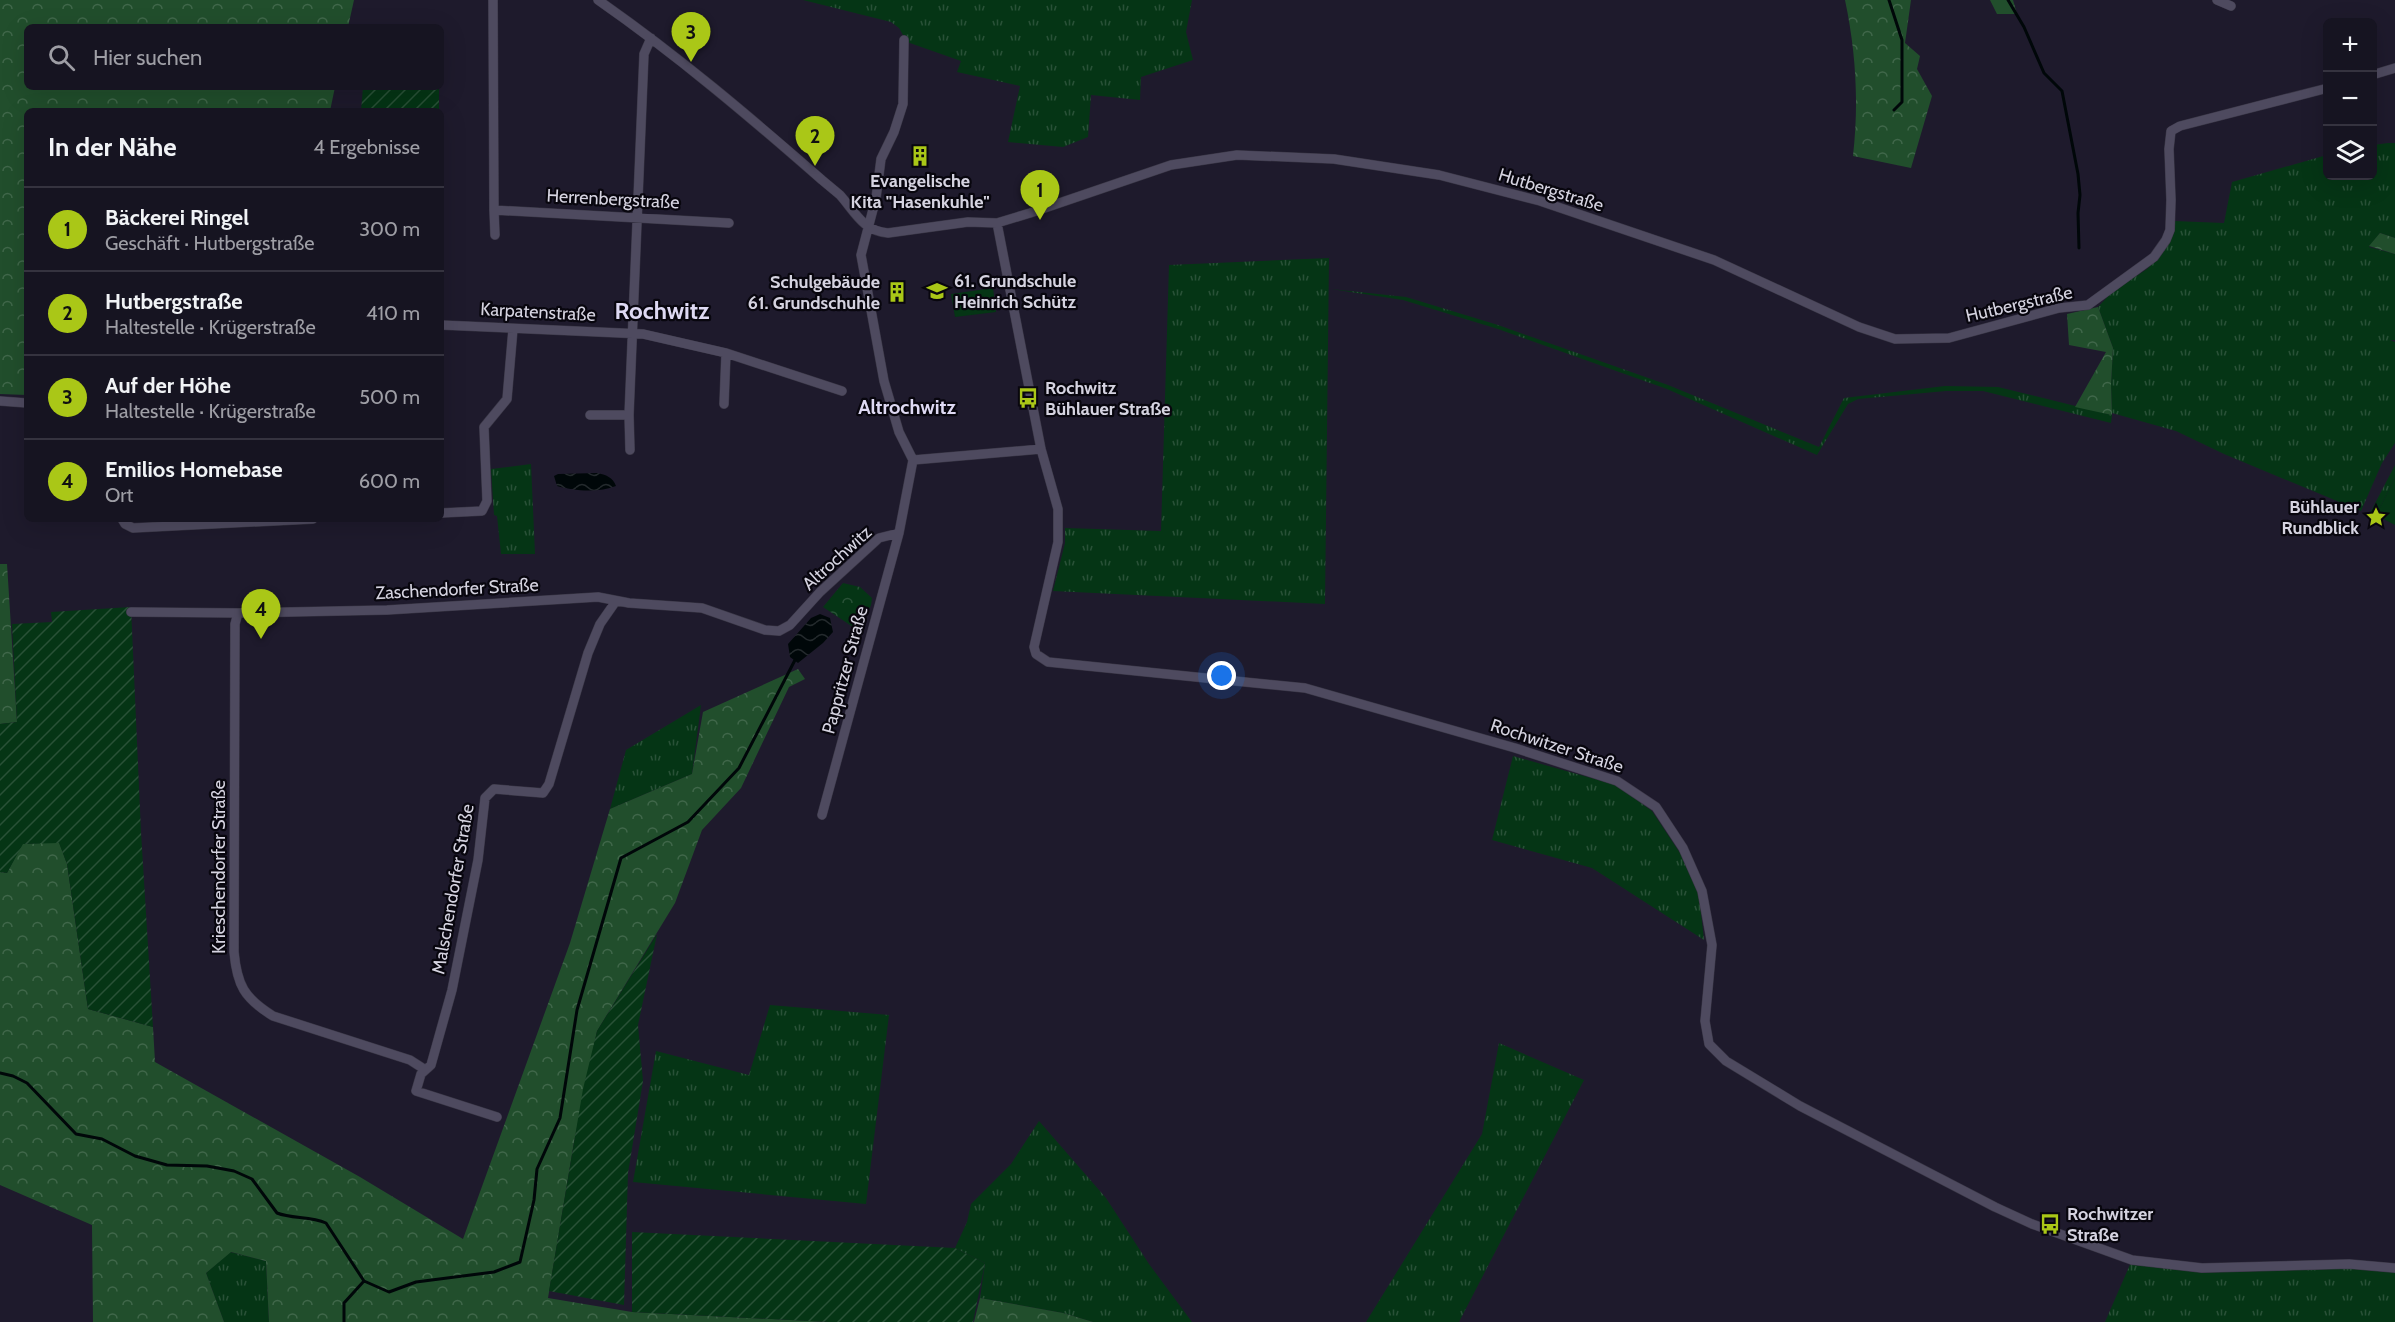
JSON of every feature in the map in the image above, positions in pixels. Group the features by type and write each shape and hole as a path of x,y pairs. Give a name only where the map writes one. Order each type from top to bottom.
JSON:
{"street":[{"path":"493,0 495,235"},
{"path":"598,0 651,38 750,116 840,196 868,228"},
{"path":"2217,0 2231,6"},
{"path":"630,450 629,415 644,54 651,38"},
{"path":"904,40 903,104 894,132 880,159 876,198 861,255 884,381 899,432 913,460 1041,449 997,223"},
{"path":"2377,74 2395,68"},
{"name":"Hutbergstraße","path":"868,228 888,233 968,222 997,223 1171,165 1237,155 1334,159 1439,175 1540,201 1714,260 1859,327 1895,339 1949,338 2059,308 2088,305 2154,257 2166,240 2171,219 2169,149 2171,131 2180,126 2323,89"},
{"name":"Herrenbergstraße","path":"494,210 729,222"},
{"name":"Karpatenstraße","path":"444,324 513,329 633,333 726,353 842,391"},
{"path":"444,513 482,511 488,501 483,428 507,399 513,329"},
{"path":"724,404 726,353"},
{"path":"0,401 24,403"},
{"path":"590,415 629,415"},
{"name":"Rochwitzer Straße","path":"1041,449 1054,491 1059,527 1055,558 1034,647 1036,654 1048,662 1305,688 1515,748 1617,781 1656,807 1683,848 1702,891 1712,945 1705,1021 1709,1044 1726,1061 1800,1106 1995,1207 2032,1224 2132,1260 2202,1268 2349,1264 2395,1268"},
{"name":"Altrochwitz","path":"779,631 790,626 820,592 879,538 899,533 913,460"},
{"path":"124,522 133,528 253,522"},
{"name":"Pappritzer Straße","path":"822,815 899,533"},
{"name":"Zaschendorfer Straße","path":"131,612 238,614 387,610 598,597 629,603 702,608 765,630 779,631"},
{"name":"Malschendorfer Straße","path":"424,1069 431,1065 453,990 478,860 485,798 494,789 543,793 549,784 588,653 600,624 616,601"},
{"name":"Krieschendorfer Straße","path":"238,614 235,635 234,952 236,974 243,991 256,1006 273,1016 410,1060 424,1069"},
{"path":"424,1069 416,1091 497,1117"}],"green space":[{"path":"0,0 354,0 349,24 24,24 24,90 334,90 331,108 24,108 24,395 0,394"},
{"path":"803,0 1192,0 1186,32 1193,60 1141,77 1140,100 1091,95 1088,137 1063,147 1008,142 1020,86 957,72 961,61 907,42 899,28 891,22"},
{"path":"1845,0 1911,0 1905,43 1920,56 1917,69 1932,96 1911,168 1853,156 1856,117 1855,78 1852,39"},
{"path":"1990,0 2013,0 2017,14 1997,14"},
{"path":"363,90 439,90 439,108 361,108"},
{"path":"2395,143 2395,238 2380,233 2369,247 2395,254 2395,340 2390,340 2395,342 2395,443 2382,463 2361,511 2224,454 2176,431 2112,413 2113,348 2098,307 2112,292 2147,269 2158,258 2169,241 2174,221 2224,223 2232,182 2323,156 2323,180 2377,180 2377,144"},
{"path":"2380,233 2395,238 2395,254 2369,246"},
{"path":"1329,258 1325,604 1053,591 1065,543 1065,528 1161,531 1169,265"},
{"path":"993,288 996,312 955,317 951,294"},
{"path":"1331,289 1406,297 1498,325 1668,385 1819,447 1844,398 1945,386 1998,387 2112,415 2111,423 1983,391 1946,391 1858,399 1848,404 1817,455 1667,389 1498,329 1403,300"},
{"path":"2098,307 2113,348 2112,415 2075,407 2106,352 2069,345 2067,314"},
{"path":"531,464 535,554 501,554 497,516 494,515 491,469"},
{"path":"2395,465 2395,478 2376,515 2370,513"},
{"path":"2395,478 2395,525 2376,515"},
{"path":"0,564 7,564 17,722 0,724"},
{"path":"843,583 860,587 872,598 859,631 823,607"},
{"path":"131,607 153,1027 88,1009 67,864 59,843 23,844 7,873 0,872 0,724 17,722 12,624 52,622 51,612"},
{"path":"798,669 805,679 789,687 741,788 702,830 675,903 597,1031 574,1142 548,1298 632,1312 829,1322 269,1322 266,1261 231,1252 206,1273 224,1322 93,1322 92,1225 0,1185 0,872 7,873 22,844 59,842 67,864 88,1009 153,1027 155,1062 360,1177 463,1239 570,943 610,809 692,774 703,712"},
{"path":"701,705 692,774 610,809 626,750"},
{"path":"1513,756 1616,785 1652,811 1680,853 1699,895 1704,940 1592,868 1492,840"},
{"path":"657,934 638,1025 643,1081 628,1173 624,1305 549,1291 583,1089 597,1031"},
{"path":"770,1005 889,1015 866,1204 633,1182 656,1051 749,1075"},
{"path":"1499,1043 1584,1080 1459,1322 1366,1322 1482,1134"},
{"path":"1039,1121 1106,1198 1149,1264 1192,1322 1093,1322 1063,1313 980,1298 985,1263 955,1248 967,1222 971,1204 1011,1164"},
{"path":"632,1232 955,1248 985,1263 973,1322 829,1322 632,1312"},
{"path":"230,1252 266,1261 269,1322 224,1322 206,1273"},
{"path":"2132,1260 2202,1268 2395,1268 2395,1322 2105,1322"},
{"path":"980,1298 1063,1313 1093,1322 974,1322"}],"water":[{"path":"597,473 609,477 616,486 594,490 571,489 557,486 554,476 558,474"},
{"path":"820,614 830,618 833,632 798,663 790,657 788,644 811,618"}],"waterway":[{"path":"1889,0 1902,40 1902,102 1894,110"},
{"path":"2008,0 2024,27 2044,73 2062,91 2078,174 2079,248"},
{"path":"364,1281 389,1292 416,1282 494,1272 520,1262 534,1200 537,1169 560,1118 577,1010 621,858 688,822 739,768 795,660"},
{"path":"0,1073 27,1083 76,1134 102,1139 135,1156 167,1165 207,1166 234,1171 252,1179 277,1213 326,1223 364,1281 344,1303 344,1322"}],"place":[{"name":"Auf der Höhe","path":"691,62"},
{"name":"Evangelische Kita \"Hasenkuhle\"","path":"920,156"},
{"name":"Hutbergstraße","path":"815,166"},
{"name":"Bäckerei Ringel","path":"1040,220"},
{"name":"61. Grundschule Heinrich Schütz","path":"937,291"},
{"name":"Schulgebäude 61. Grundschuhle","path":"897,292"},
{"name":"Rochwitz Bühlauer Straße","path":"1028,398"},
{"name":"Bühlauer Rundblick","path":"2376,517"},
{"name":"Emilios Homebase","path":"261,639"},
{"name":"Rochwitzer Straße","path":"2050,1224"}],"district":[{"name":"Rochwitz","path":"662,310"},
{"name":"Altrochwitz","path":"907,407"}]}
